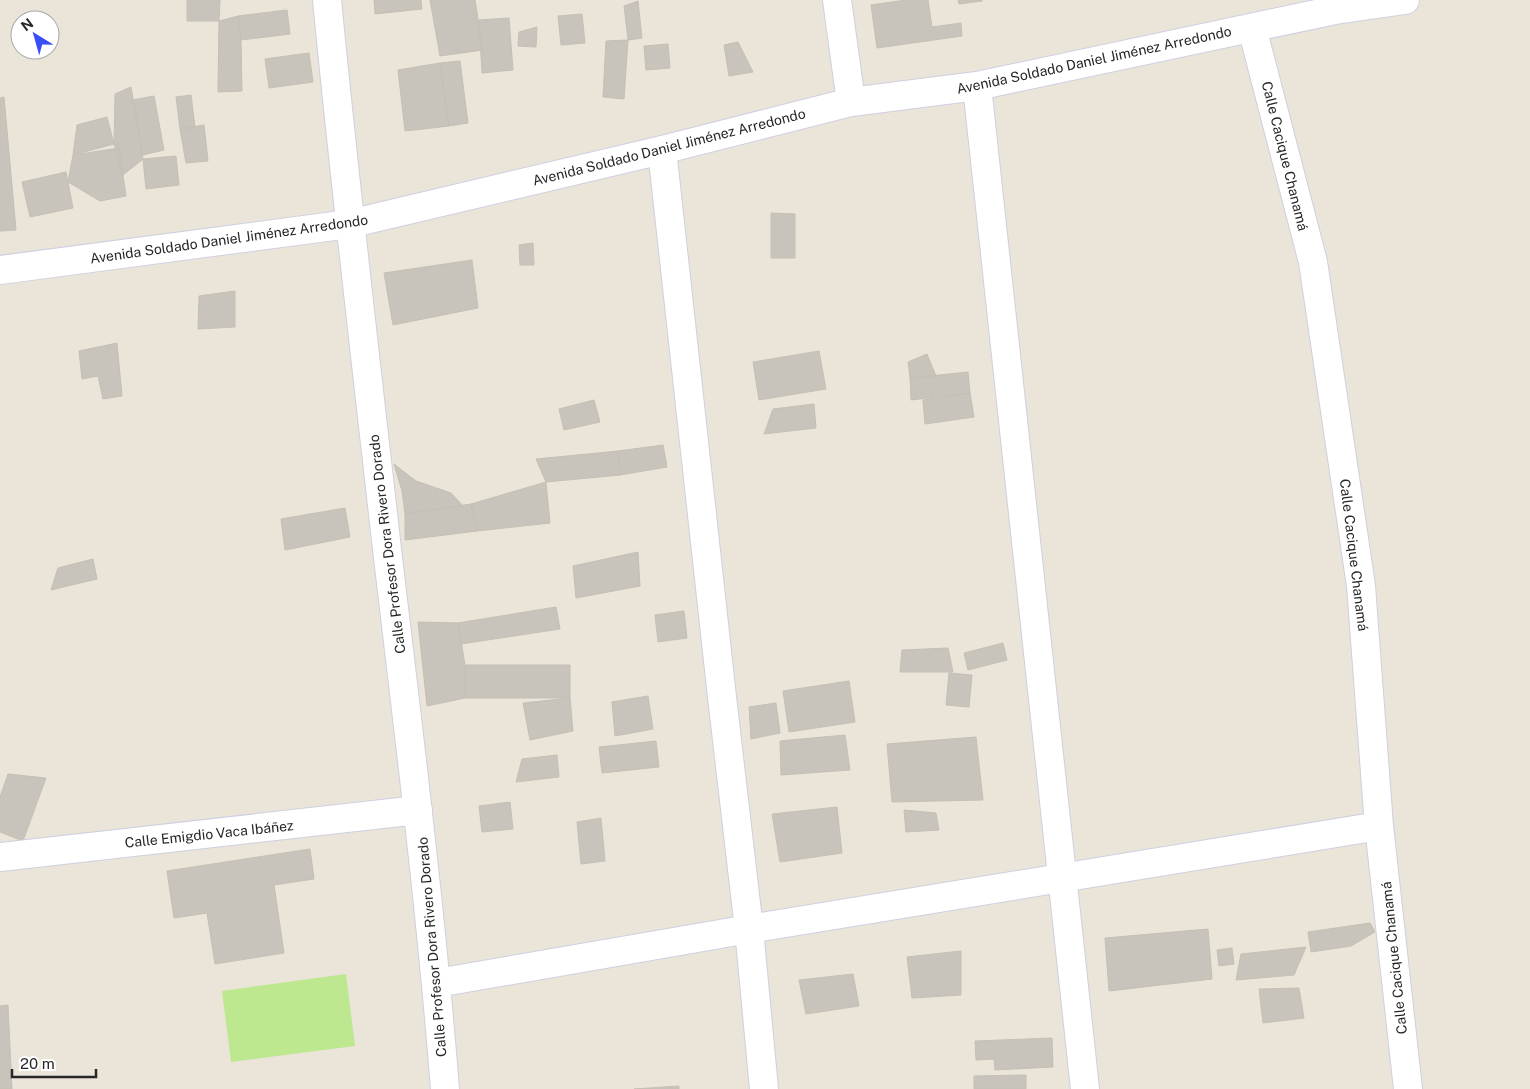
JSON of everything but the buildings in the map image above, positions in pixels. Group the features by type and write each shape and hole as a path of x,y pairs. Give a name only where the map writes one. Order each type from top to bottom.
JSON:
{"street":[{"name":"Calle Profesor Dora Rivero Dorado","path":"326,0 349,224 418,810 436,983 444,1089"},
{"path":"838,0 851,102"},
{"name":"Avenida Soldado Daniel Jiménez Arredondo","path":"0,270 349,224 662,150 851,102 977,86 1252,28 1334,5 1405,0"},
{"name":"Calle Cacique Chanamá","path":"1252,28 1313,262 1361,586 1379,826 1408,1089"},
{"path":"977,86 1085,1089"},
{"path":"662,150 749,930 764,1089"},
{"name":"Calle Emigdio Vaca Ibáñez","path":"0,857 418,810"},
{"path":"436,983 1379,826"}],"green space":[{"path":"346,974 355,1046 231,1062 222,991"}]}
